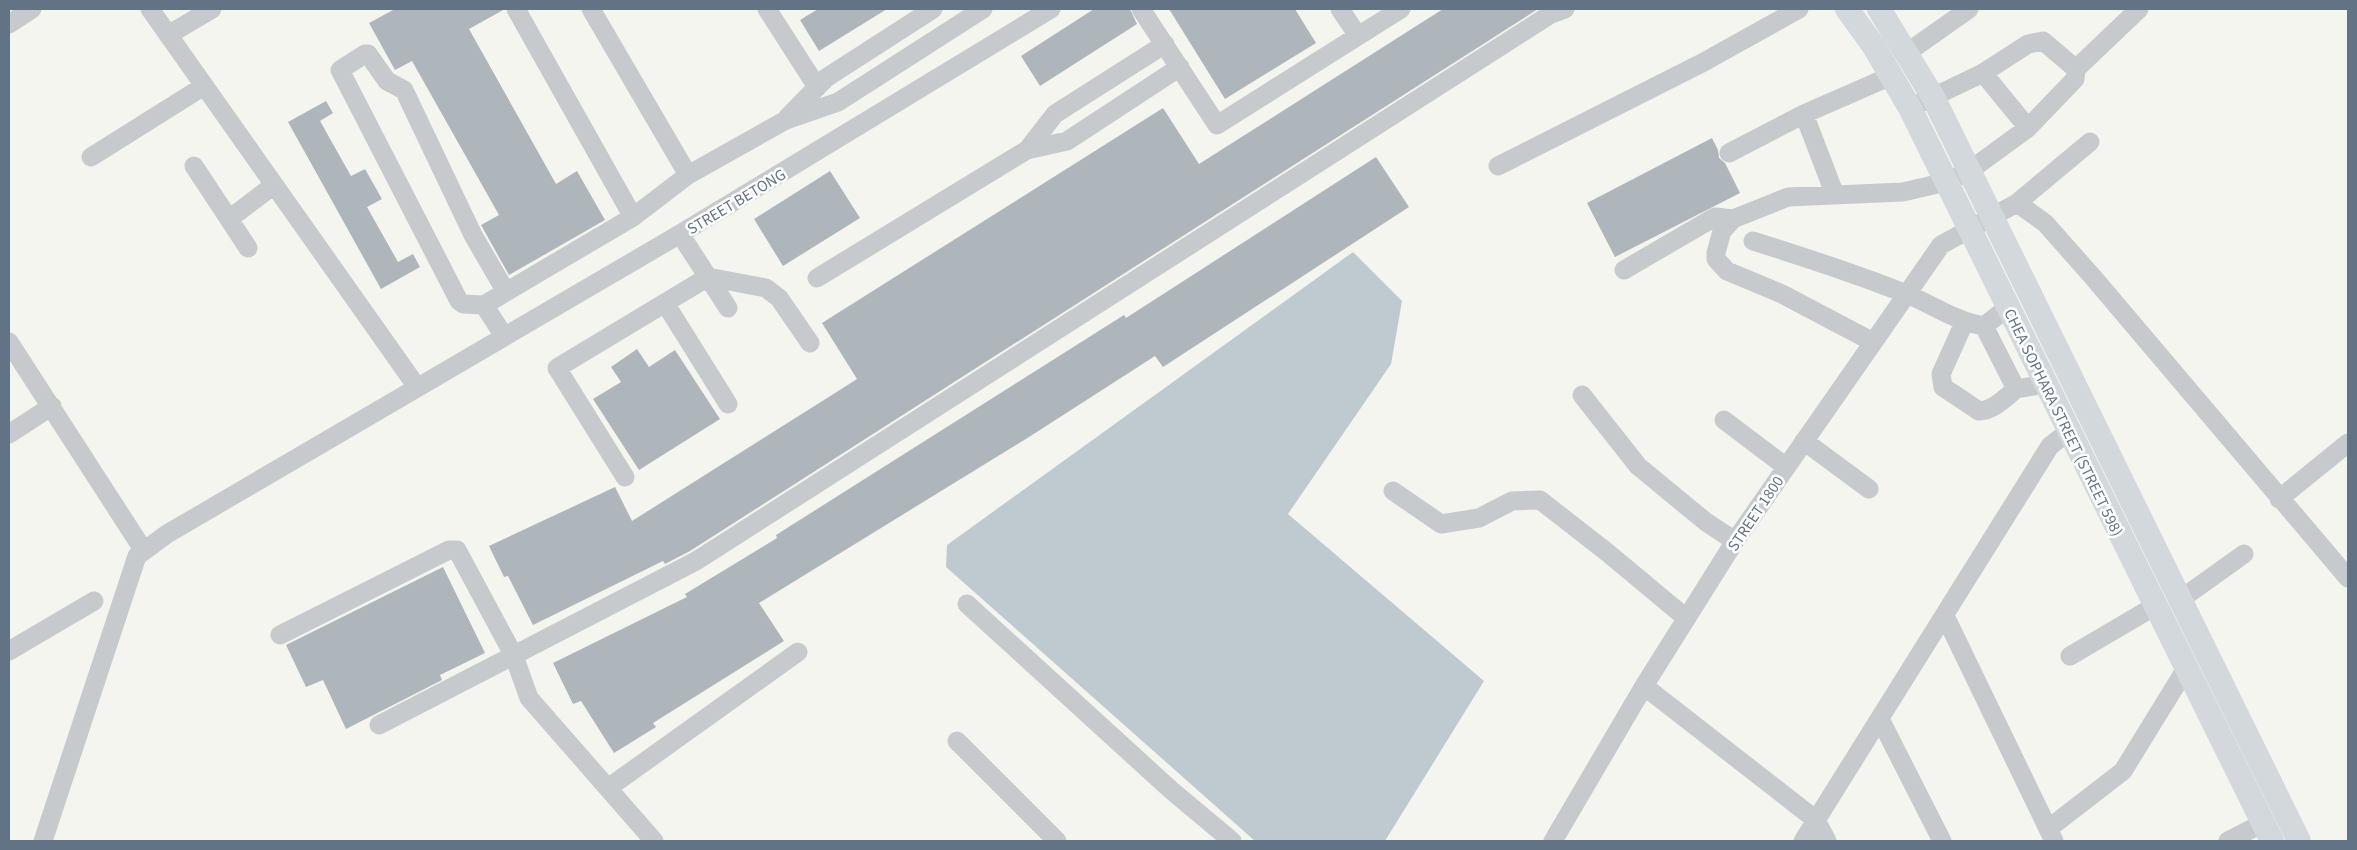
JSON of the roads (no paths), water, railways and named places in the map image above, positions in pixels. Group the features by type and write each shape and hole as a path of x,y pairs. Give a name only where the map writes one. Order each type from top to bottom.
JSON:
{"main road":[{"name":"CHEA SOPHARA STREET (STREET 598)","path":"1847,9 1910,108 1970,228 2007,308 2268,832"},
{"name":"CHEA SOPHARA STREET (STREET 598)","path":"1879,9 1908,52 1933,97 2300,841"}],"street":[{"path":"9,24 32,9"},
{"path":"150,9 417,387"},
{"path":"168,35 212,9"},
{"path":"516,9 634,217"},
{"path":"591,9 688,176"},
{"path":"767,9 817,87"},
{"path":"786,120 826,78 933,9"},
{"path":"506,292 473,235 404,90 387,81 368,54 340,70 459,301 463,304 484,305 634,217 688,176 786,120 838,102 982,9"},
{"name":"STREET BETONG","path":"144,551 167,534 680,234 1051,9"},
{"path":"1142,9 1217,125 1401,9"},
{"path":"1340,9 1358,36"},
{"path":"379,725 696,561 1551,14 1565,9"},
{"path":"1498,166 1702,63 1799,9"},
{"path":"1908,52 1969,9"},
{"path":"1873,342 1782,294 1727,271 1720,266 1716,259 1717,245 1722,231 1733,220 1788,197 1903,192 1946,182 1970,171 2028,128 2075,79 2076,69 2139,9"},
{"path":"1910,108 1983,73 2028,44 2043,41 2076,69"},
{"path":"1027,150 1056,114 1165,44"},
{"path":"817,278 1027,150 1067,141 1180,67"},
{"path":"1983,73 2028,128"},
{"path":"1729,153 1804,114 1891,76"},
{"path":"91,157 204,86"},
{"path":"1804,114 1834,195"},
{"name":"STREET 1800","path":"1553,841 1644,686 1735,541 1940,245 2017,202 2090,142"},
{"path":"194,166 248,248"},
{"path":"229,219 274,185"},
{"path":"2017,202 2045,223 2085,268 2348,578"},
{"path":"1624,270 1715,218 1733,220"},
{"path":"680,234 728,308"},
{"path":"1753,241 1838,268 1906,294 1964,323 1984,326 2007,308"},
{"path":"625,477 557,368 708,277 766,288 779,298 810,342"},
{"path":"665,303 728,404"},
{"path":"484,305 504,336"},
{"path":"1964,323 1941,374 1943,387 1979,411 1983,411 1990,409 2016,389 2045,384"},
{"path":"1984,326 2016,389"},
{"path":"9,342 144,551 137,556 43,841"},
{"path":"1582,395 1638,466 1706,522 1735,541"},
{"path":"9,434 52,406"},
{"path":"1724,420 1786,467"},
{"path":"1803,841 2050,446 2069,431"},
{"path":"1804,441 1869,489"},
{"path":"2280,499 2348,443"},
{"path":"1393,491 1441,524 1479,518 1512,501 1540,500 1608,553 1686,618"},
{"path":"280,635 449,550 458,550 514,656 529,698 654,841"},
{"path":"2181,599 2244,554"},
{"path":"9,651 94,601"},
{"path":"967,604 1171,790 1232,841"},
{"path":"2070,656 2155,606"},
{"path":"1944,616 2051,835 2123,771 2186,667"},
{"path":"608,788 798,652"},
{"path":"1644,686 1816,820 1827,841"},
{"path":"1880,718 1942,841"},
{"path":"956,741 1057,841"},
{"path":"2228,841 2268,832"}]}
